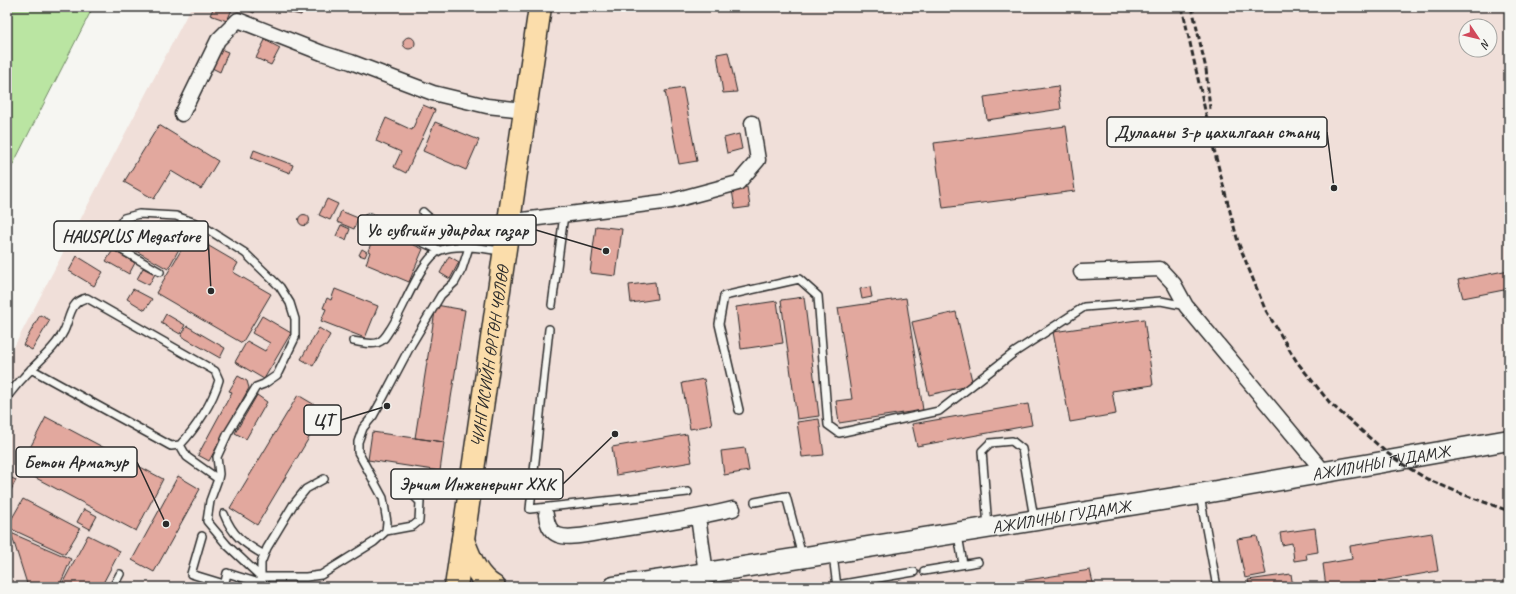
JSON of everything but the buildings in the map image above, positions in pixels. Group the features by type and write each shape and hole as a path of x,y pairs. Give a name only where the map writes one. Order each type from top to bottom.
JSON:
{"highway":[{"name":"ЧИНГИСИЙН ӨРГӨН ЧӨЛӨӨ","path":"456,587 507,222 540,7"},
{"path":"463,540 472,564 479,574 494,587"}],"main road":[{"name":"АЖИЛЧНЫ ГУДАМЖ","path":"614,587 669,583 706,573 1199,494 1509,440"}],"street":[{"path":"182,114 218,40 238,20 322,53 433,92 488,106 525,110"},
{"path":"507,222 671,201 738,183 758,160 752,123"},
{"path":"1081,272 1160,269 1174,284 1186,306 1324,472"},
{"path":"546,515 549,526 554,533 559,536 568,536 698,518 733,510"},
{"path":"698,518 706,573"}],"lane":[{"path":"423,212 431,220 469,247"},
{"path":"160,272 120,249 116,237 117,228 124,218 139,214 158,214 176,216 201,225 245,253 275,282 290,303 295,319 295,338 277,375 264,384 256,387 228,433 218,457 219,474 210,501 207,521 227,545 262,582"},
{"path":"552,305 564,215"},
{"path":"369,217 439,250"},
{"path":"386,531 387,522 383,498 358,452 358,442 363,428 373,416 411,345 437,301 441,295 455,282 462,269 469,247"},
{"path":"352,341 370,344 378,343 384,338 397,320 427,261 439,250 469,247 504,252"},
{"path":"739,410 719,324 724,296 799,279 818,296 828,425 839,433 939,411 1016,352 1084,307 1162,301 1186,306"},
{"path":"7,397 31,369 57,341 64,331 72,308 80,299 87,298 215,371 219,380 215,394 187,437 180,445 171,446 31,369"},
{"path":"549,329 530,509 688,492"},
{"path":"988,528 982,451 990,443 1012,441 1022,449 1034,520"},
{"path":"180,445 187,457 218,479"},
{"path":"262,582 261,563 267,548 293,505 306,489 324,479"},
{"path":"1199,494 1217,587"},
{"path":"755,502 786,496 802,558"},
{"path":"202,536 191,574 224,586 227,573 262,582 321,575 374,542 386,531 413,526 419,521 420,502 415,497"},
{"path":"224,514 229,527 237,536 264,555"},
{"path":"958,532 963,564"},
{"path":"832,553 837,586 914,572"},
{"path":"924,571 978,562"},
{"path":"113,587 120,574"}],"shaded area":[{"path":"191,7 1509,7 1509,587 7,587 7,357 15,345"}],"green space":[{"path":"7,7 93,7 7,176"}],"railway":[{"path":"1182,7 1213,146 1238,242 1265,309 1297,362 1330,403 1387,453 1404,465 1427,479 1462,494 1509,511"},
{"path":"1192,7 1206,69 1210,109"}],"place":[{"name":"Дулааны 3-р цахилгаан станц","path":"1334,188"},
{"name":"Ус сувгийн удирдах газар","path":"606,251"},
{"name":"HAUSPLUS Megastore","path":"211,291"},
{"name":"ЦТ","path":"387,406"},
{"name":"Эрчим Инженеринг ХХК","path":"615,434"},
{"name":"Бетон Арматур","path":"166,524"}]}
